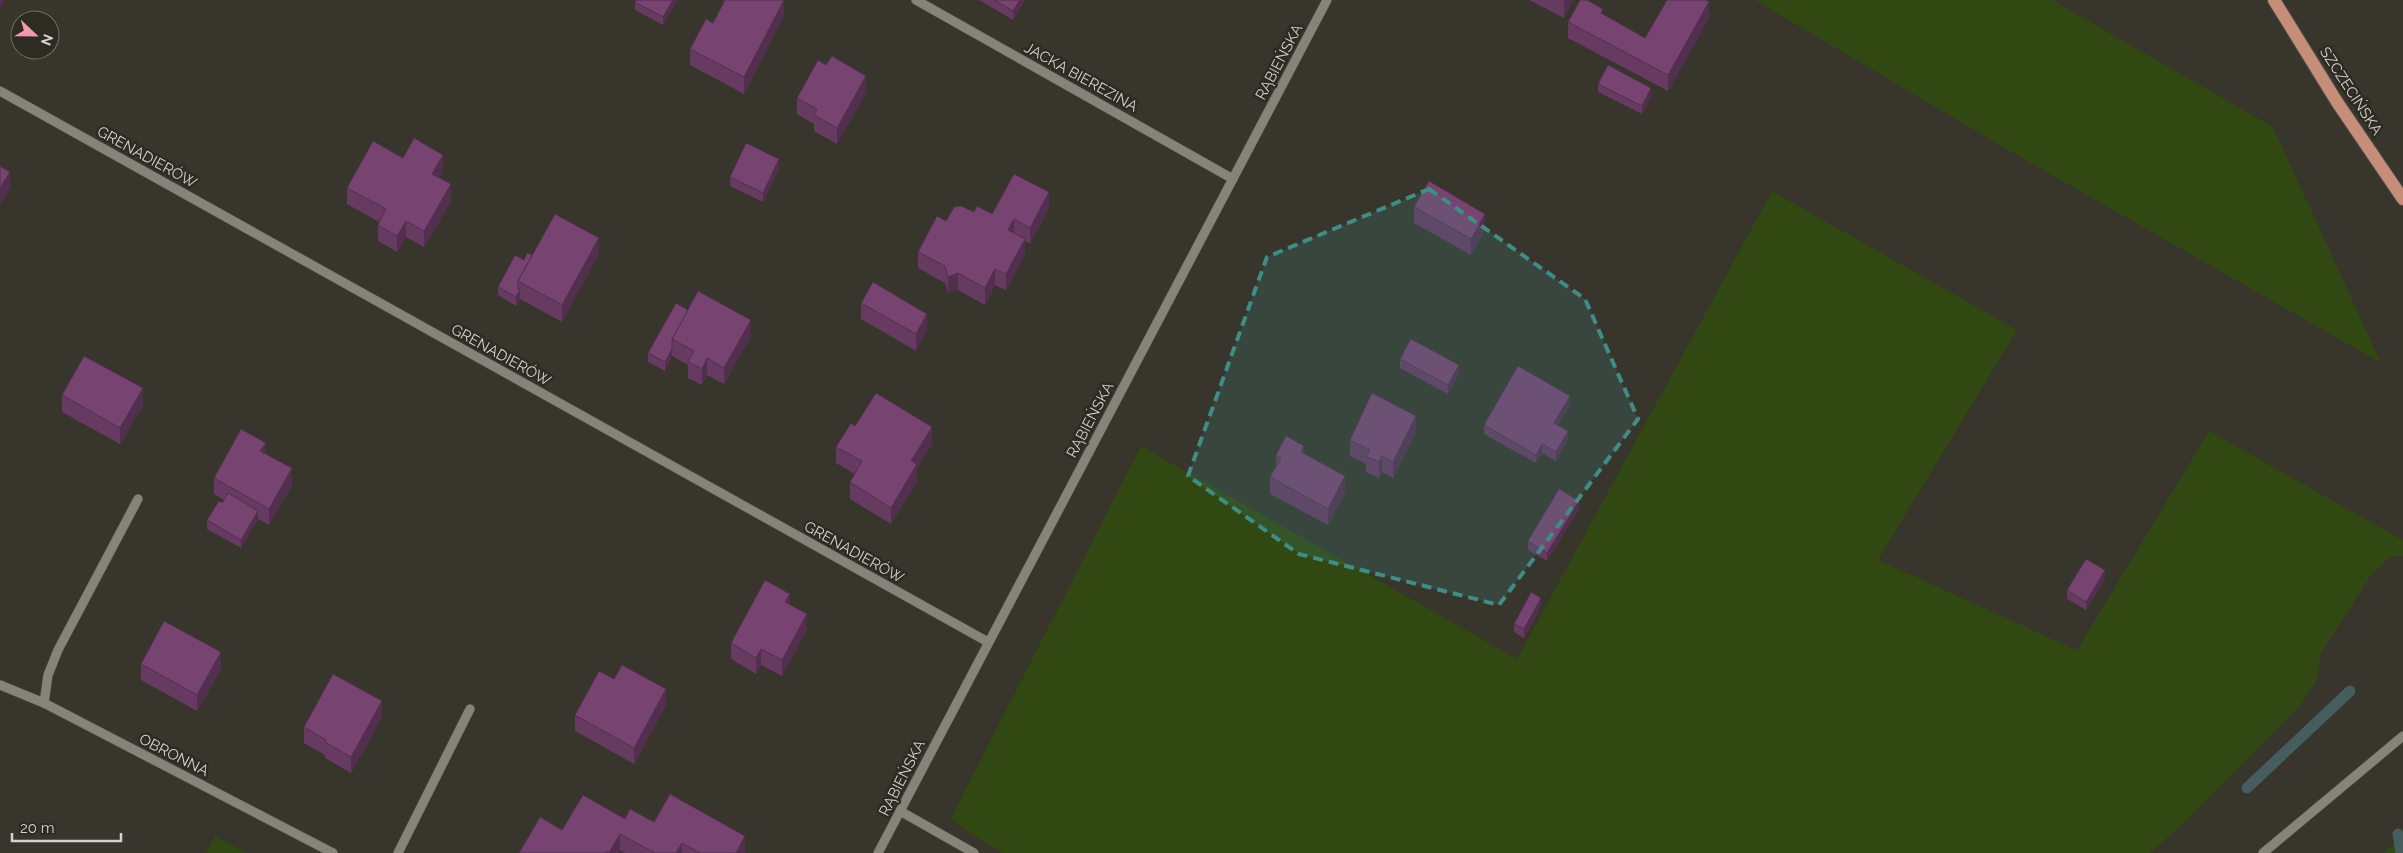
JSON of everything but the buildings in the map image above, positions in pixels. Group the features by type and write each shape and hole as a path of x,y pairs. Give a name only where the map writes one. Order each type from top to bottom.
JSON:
{"main road":[{"name":"SZCZECIŃSKA","path":"2274,0 2336,102 2403,199"}],"street":[{"name":"JACKA BIEREZINA","path":"916,0 1233,179"},
{"name":"RĄBIEŃSKA","path":"878,853 1327,0"},
{"name":"GRENADIERÓW","path":"0,91 988,642"},
{"path":"44,703 48,675 58,650 138,499"},
{"name":"OBRONNA","path":"0,685 44,703 334,853"},
{"path":"398,853 470,709"},
{"path":"2263,853 2403,736"},
{"path":"900,811 974,853"}],"highlighted area":[{"path":"1429,189 1585,299 1638,419 1499,605 1299,554 1188,476 1267,257"}],"green space":[{"path":"1755,0 2052,0 2273,127 2381,363 2001,146"},
{"path":"1772,191 2017,330 1878,560 2077,650 2209,431 2403,540 2403,556 2392,556 2372,574 2321,653 2316,682 2299,707 2189,818 2150,853 1003,853 969,833 951,818 1141,446 1517,659"},
{"path":"215,836 247,853 206,853"},
{"path":"2403,837 2403,853 2383,853"}],"waterway":[{"path":"2247,788 2350,691"},
{"path":"2398,834 2401,853"}]}
